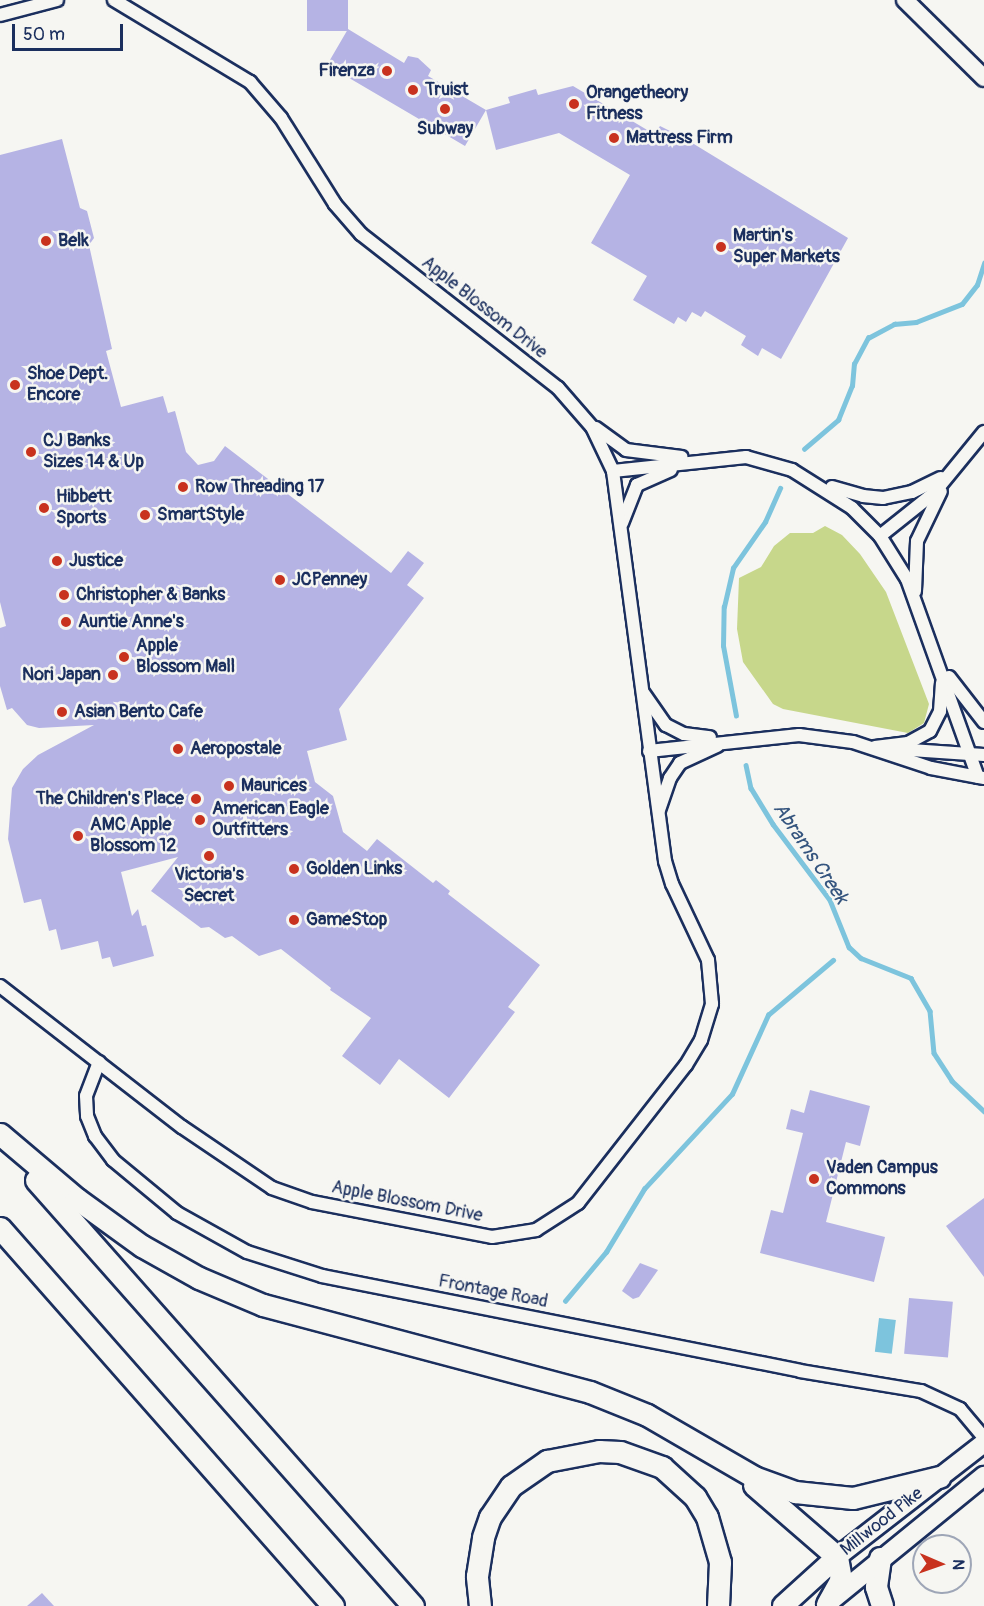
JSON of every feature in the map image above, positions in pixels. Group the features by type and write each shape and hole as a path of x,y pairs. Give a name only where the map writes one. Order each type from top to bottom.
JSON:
{"highway":[{"path":"0,1134 134,1241 231,1292 329,1325 516,1370 590,1392 647,1415 772,1485 826,1497 876,1495 939,1477"},
{"path":"0,1142 102,1251 413,1606"},
{"path":"0,1228 333,1606"},
{"path":"480,1606 477,1576 483,1537 490,1517 511,1486 547,1461 599,1451 620,1452 662,1467 695,1497 711,1528 720,1562 718,1606"},
{"path":"718,1456 793,1516 837,1557 841,1579 826,1605"},
{"name":"Millwood Pike","path":"783,1606 837,1557"},
{"path":"880,1558 876,1587 882,1606"}],"main road":[{"path":"904,0 984,78"},
{"name":"Millwood Pike","path":"837,1557 984,1443"},
{"name":"Millwood Pike","path":"826,1605 880,1558 984,1476"}],"street":[{"path":"0,13 57,0"},
{"name":"Apple Blossom Drive","path":"0,986 233,1165 284,1193 472,1236 507,1237 536,1230 566,1214 592,1188 671,1088 696,1050 709,1018 713,989 708,960 672,884 649,751 613,471 587,420 558,388 361,234 335,204 281,118 250,82 114,0"},
{"path":"587,420 626,450 713,459 762,460 863,496 883,498 927,487 952,472"},
{"path":"880,536 919,506 952,472 984,432"},
{"path":"613,471 713,459"},
{"path":"621,527 633,492 643,480 713,459"},
{"path":"916,599 917,541 952,472"},
{"path":"813,480 852,508 880,536 916,599 978,755 981,777 931,768 874,747"},
{"path":"940,664 984,722"},
{"path":"874,747 908,742 930,731 937,722 943,697 940,664"},
{"path":"642,691 660,718 674,730 735,739"},
{"path":"649,751 735,739 799,735 874,747 978,755"},
{"path":"658,813 670,778 680,763 735,739"},
{"name":"Frontage Road","path":"99,1062 86,1096 87,1116 95,1136 113,1160 177,1213 247,1252 322,1276 800,1371 921,1391 955,1405 984,1438"}],"green space":[{"path":"825,526 842,535 860,554 886,592 929,704 924,723 908,733 783,709 773,704 743,662 737,629 739,578 761,567 774,546 790,533 813,533"}],"water":[{"path":"879,1318 896,1320 892,1354 875,1352"}],"building":[{"path":"307,0 348,0 348,31 307,31"},
{"path":"348,29 404,63 408,56 418,58 431,70 428,76 486,110 465,146 327,65"},
{"name":"Martin's Super Markets","path":"573,86 654,134 660,126 684,138 848,238 781,359 762,348 758,356 741,345 746,336 705,311 701,317 692,312 686,322 678,317 674,324 633,300 647,276 591,243 630,175 559,133 496,150 486,110 510,103 508,97 536,89 538,95"},
{"path":"62,139 80,208 87,211 94,238 89,245 112,349 106,351 121,407 163,396 168,413 175,411 186,452 198,465 214,461 225,446 391,573 408,551 424,563 407,585 424,598 339,709 347,740 307,751 315,782 333,796 343,832 367,851 377,839 433,883 436,880 450,891 448,894 540,965 508,1007 515,1012 449,1098 399,1059 380,1085 342,1056 371,1018 330,990 331,988 281,949 259,956 232,936 225,938 209,927 201,928 151,891 178,857 121,872 132,916 138,909 142,926 146,925 154,956 113,967 110,957 102,959 98,941 61,950 56,929 49,931 41,899 24,903 8,839 12,788 23,769 38,755 94,725 39,728 27,725 12,708 7,710 0,686 0,628 6,626 0,602 0,155"},
{"name":"Vaden Campus Commons","path":"810,1090 870,1106 860,1146 846,1142 826,1222 885,1237 874,1282 760,1253 771,1210 783,1213 803,1133 786,1129 791,1109 804,1113"},
{"name":"Vaden Campus Commons","path":"984,1198 984,1277 946,1226"},
{"path":"640,1263 658,1270 639,1297 633,1299 622,1291"},
{"path":"909,1298 953,1302 948,1358 904,1354"},
{"path":"42,1593 54,1606 27,1606"}],"waterway":[{"name":"Abrams Creek","path":"804,449 838,420 852,386 854,364 868,338 894,324 916,322 962,304 977,285 984,263"},
{"name":"Abrams Creek","path":"736,716 723,646 724,607 733,568 765,522 780,488"},
{"name":"Abrams Creek","path":"746,765 751,788 773,824 830,900 849,947 861,958 911,978 930,1011 934,1053 952,1081 984,1111"},
{"path":"565,1301 606,1252 644,1189 732,1094 768,1015 833,960"}],"place":[{"name":"Firenza","path":"387,71"},
{"name":"Truist","path":"413,90"},
{"name":"Orangetheory Fitness","path":"574,104"},
{"name":"Subway","path":"445,109"},
{"name":"Mattress Firm","path":"614,138"},
{"name":"Belk","path":"46,241"},
{"name":"Martin's Super Markets","path":"721,247"},
{"name":"Shoe Dept. Encore","path":"15,385"},
{"name":"CJ Banks Sizes 14 & Up","path":"31,452"},
{"name":"Row Threading 17","path":"183,487"},
{"name":"Hibbett Sports","path":"44,508"},
{"name":"SmartStyle","path":"145,515"},
{"name":"Justice","path":"57,561"},
{"name":"JCPenney","path":"280,580"},
{"name":"Christopher & Banks","path":"64,595"},
{"name":"Auntie Anne's","path":"66,622"},
{"name":"Apple Blossom Mall","path":"124,657"},
{"name":"Nori Japan","path":"113,675"},
{"name":"Asian Bento Cafe","path":"62,712"},
{"name":"Aeropostale","path":"178,749"},
{"name":"Maurices","path":"229,786"},
{"name":"The Children's Place","path":"196,799"},
{"name":"American Eagle Outfitters","path":"200,820"},
{"name":"AMC Apple Blossom 12","path":"78,836"},
{"name":"Victoria's Secret","path":"209,856"},
{"name":"Golden Links","path":"294,869"},
{"name":"GameStop","path":"294,920"},
{"name":"Vaden Campus Commons","path":"814,1179"}]}
